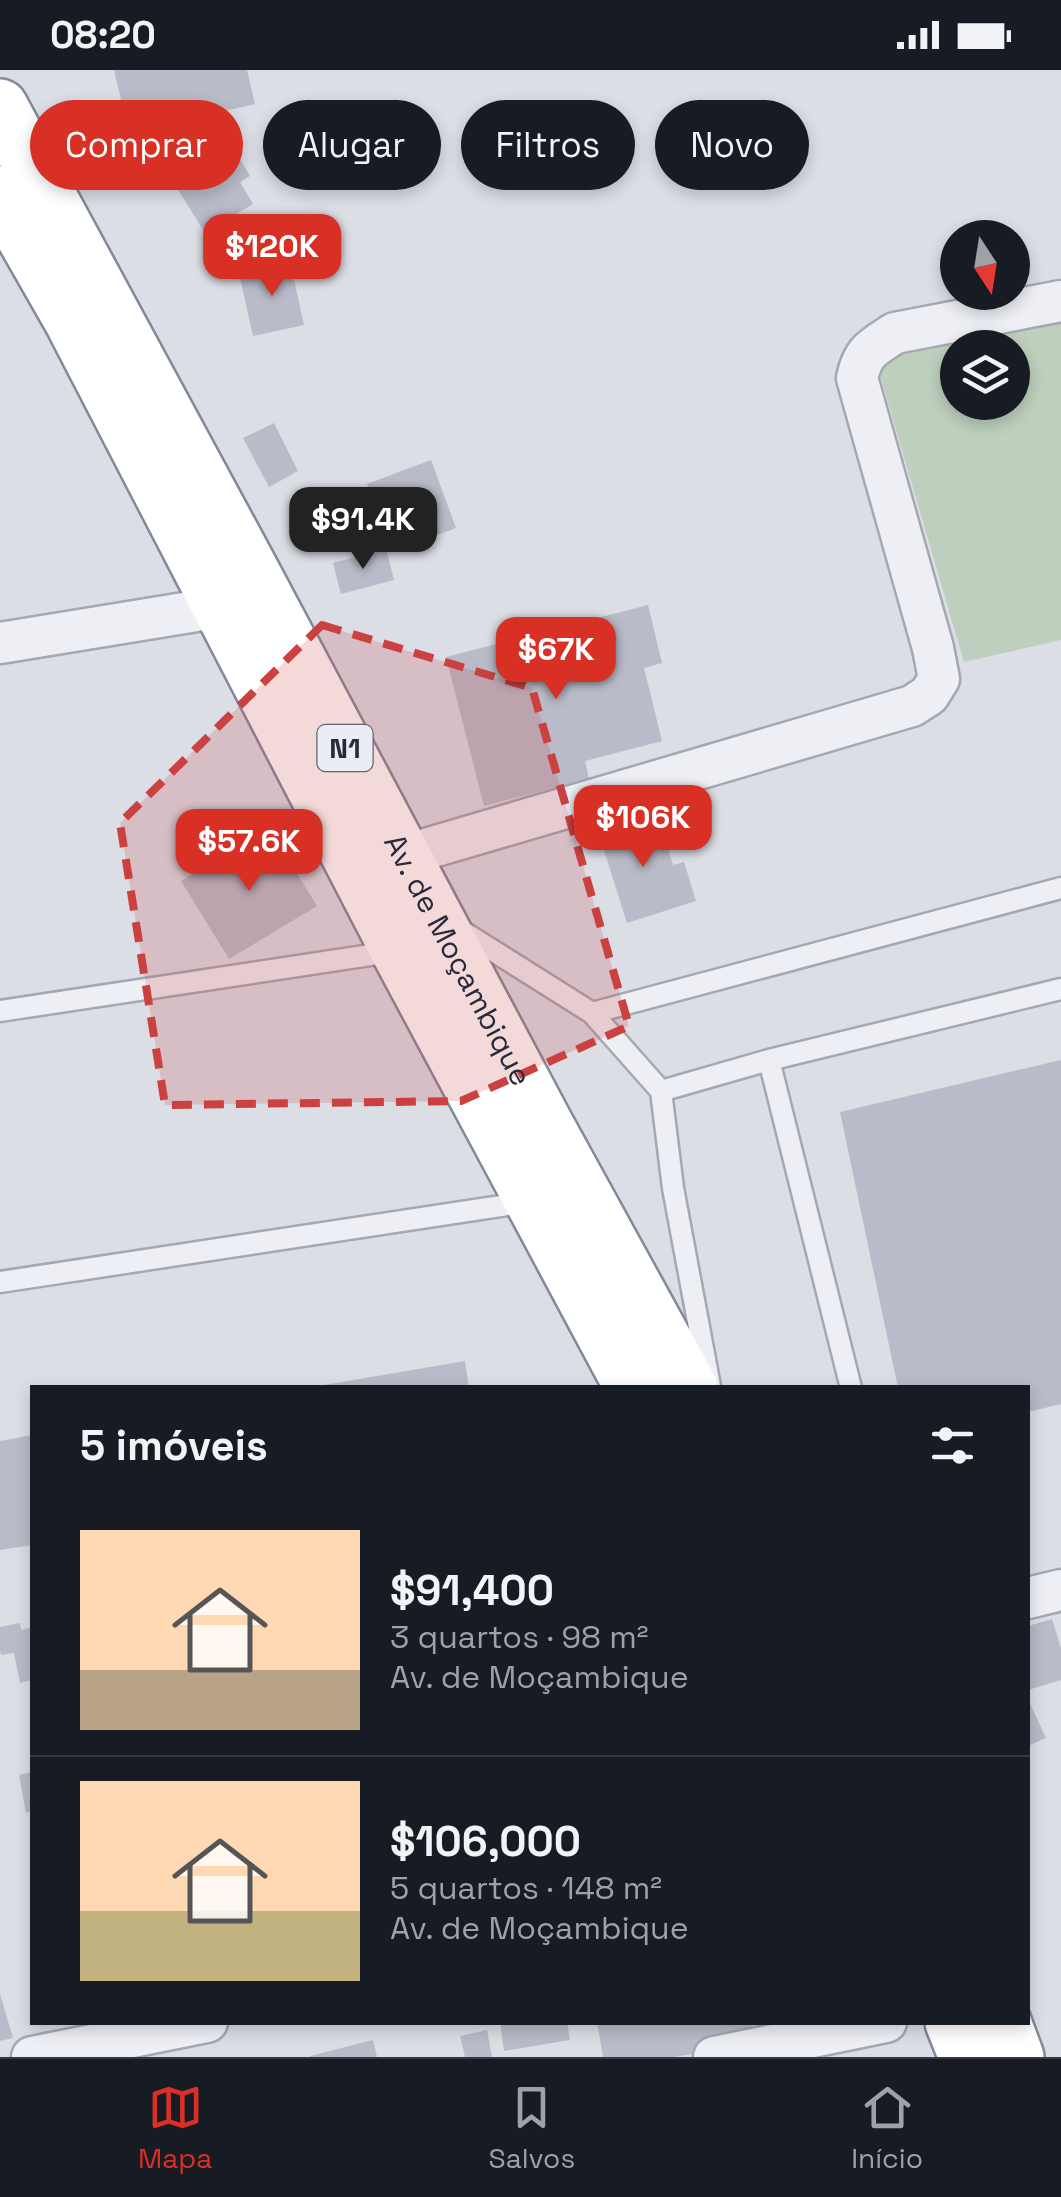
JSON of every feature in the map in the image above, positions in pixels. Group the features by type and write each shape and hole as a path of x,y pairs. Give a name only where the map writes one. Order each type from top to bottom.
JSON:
{"highway":[{"name":"Av. de Moçambique","path":"0,107 402,856 417,932 534,1201 631,1385"},
{"name":"Av. de Moçambique","path":"0,194 73,322 221,607 417,932 546,1126 688,1385"},
{"path":"954,2025 967,2057"},
{"path":"1004,2025 1016,2057"}],"street":[{"path":"402,856 912,706 929,695 939,679 857,378 861,360 895,333 1061,300"},
{"path":"0,643 221,607"},
{"path":"1030,1598 1061,1590"},
{"path":"32,2057 192,2025"},
{"path":"714,2057 871,2025"}],"lane":[{"path":"592,1013 1061,888"},
{"path":"0,1011 417,932 592,1013 661,1091 673,1188 709,1385"},
{"path":"661,1091 769,1060 1061,989"},
{"path":"769,1060 850,1385"},
{"path":"0,1282 534,1201"}],"highlighted area":[{"path":"322,625 532,688 629,1026 461,1101 165,1105 120,823"}],"green space":[{"path":"1061,316 1061,640 964,662 875,358 940,343 940,420 1030,420 1030,330 999,330"}],"building":[{"path":"114,70 247,70 255,104 243,107 243,100 121,100"},
{"path":"243,187 253,204 205,233 178,190"},
{"path":"290,261 304,325 253,336 239,273"},
{"path":"274,423 298,471 269,487 243,438"},
{"path":"431,460 456,528 392,552 367,484"},
{"path":"386,549 394,580 341,594 333,563"},
{"path":"648,605 662,663 644,668 662,741 585,761 589,779 484,806 446,657"},
{"path":"637,812 648,847 666,842 673,865 684,862 696,901 627,923 596,825"},
{"path":"269,828 317,906 229,959 181,881"},
{"path":"1061,1060 1061,1404 1030,1412 1030,1385 897,1385 840,1112"},
{"path":"465,1361 469,1385 324,1385"},
{"path":"30,1435 30,1545 0,1550 0,1441"},
{"path":"1052,1619 1061,1648 1061,1680 1030,1689 1030,1625"},
{"path":"20,1623 21,1630 30,1628 30,1680 20,1683 14,1653 1,1655 0,1627"},
{"path":"1030,1703 1046,1738 1030,1745"},
{"path":"30,1772 30,1812 26,1813 19,1775"},
{"path":"0,1994 13,2038 0,2041"},
{"path":"500,2025 568,2025 570,2040 504,2051"},
{"path":"598,2025 752,2025 755,2042 675,2057 603,2057"},
{"path":"487,2030 492,2057 465,2057 460,2036"},
{"path":"373,2040 377,2057 310,2057 310,2056"}]}
